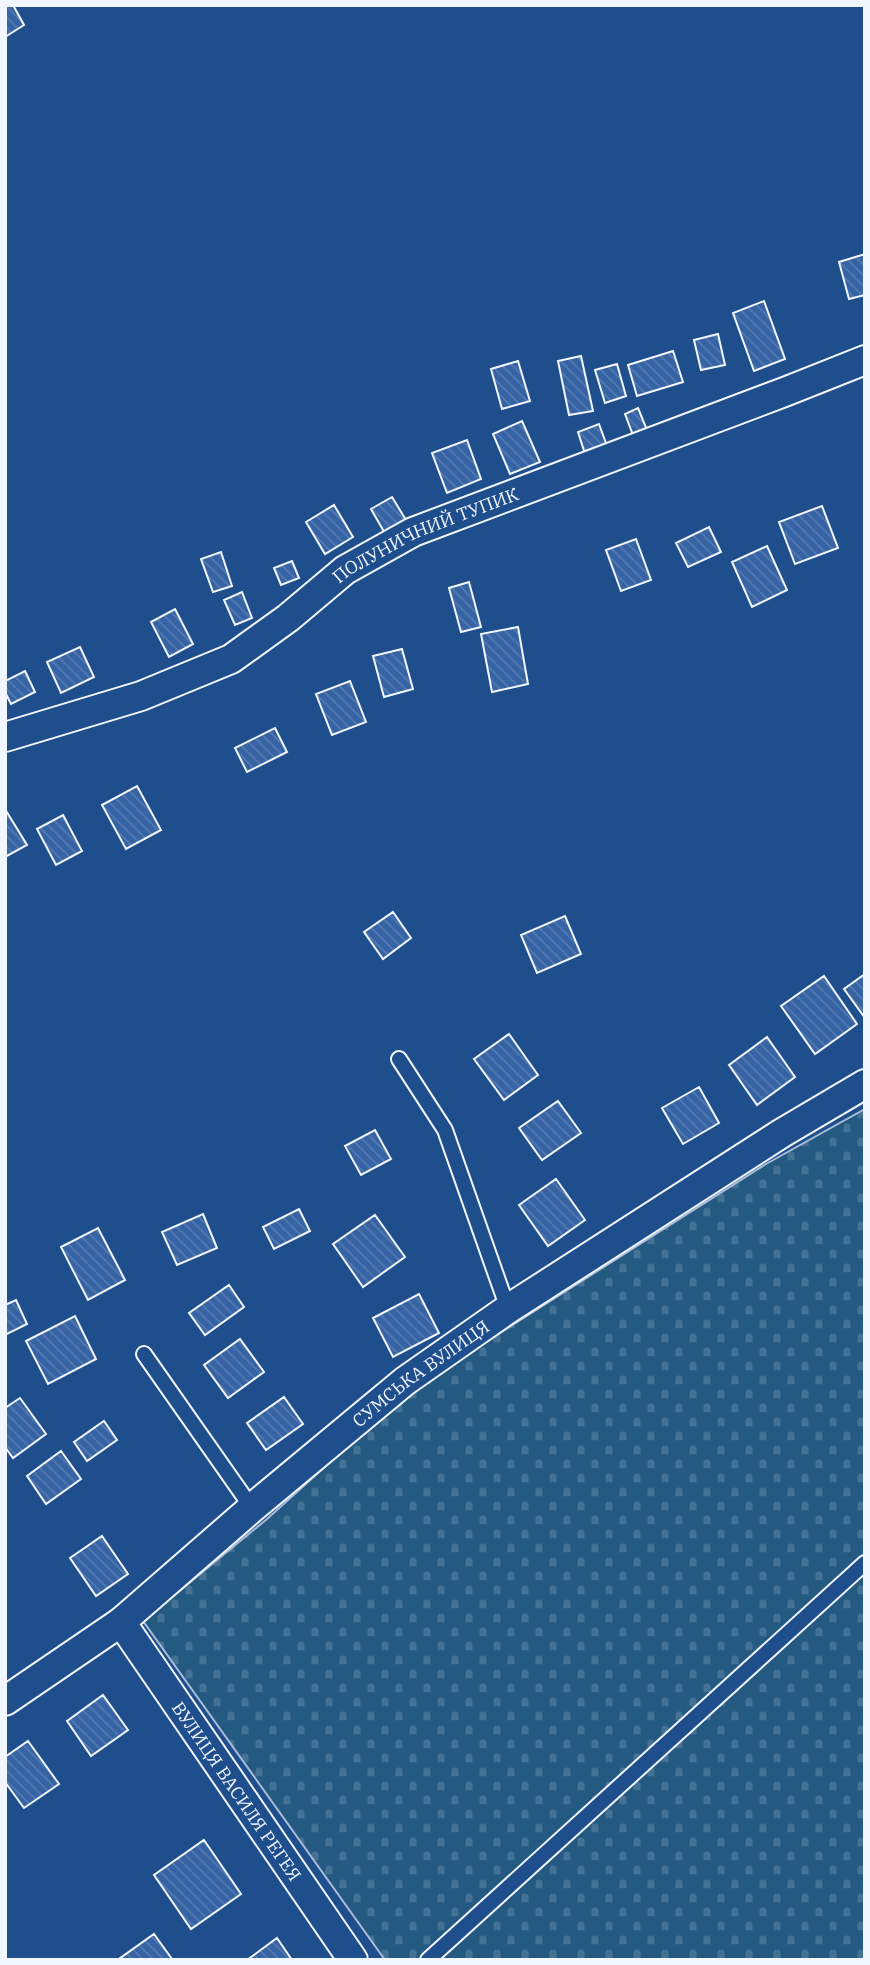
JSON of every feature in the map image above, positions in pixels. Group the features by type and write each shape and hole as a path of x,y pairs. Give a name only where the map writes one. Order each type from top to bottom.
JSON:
{"street":[{"name":"ПОЛУНИЧНИЙ ТУПИК","path":"5,737 141,696 231,659 288,618 345,570 413,532 865,360"},
{"name":"СУМСЬКА ВУЛИЦЯ","path":"5,1701 121,1622 251,1508 405,1381 508,1309 782,1133 865,1084"},
{"name":"ВУЛИЦЯ ВАСИЛЯ РЕГЕЯ","path":"121,1622 353,1960"}],"lane":[{"path":"400,1059 445,1130 508,1309"},
{"path":"144,1354 251,1508"},
{"path":"428,1960 865,1563"}],"green space":[{"path":"865,1109 865,1960 385,1960 143,1621 267,1519 410,1390 766,1164"}],"building":[{"path":"5,5 13,5 24,25 5,37"},
{"path":"865,254 865,295 849,299 839,262"},
{"path":"764,301 785,359 754,371 733,313"},
{"path":"718,334 725,365 701,370 694,340"},
{"path":"673,351 683,382 637,396 628,365"},
{"path":"581,356 593,411 569,415 558,361"},
{"path":"518,361 530,401 502,409 491,369"},
{"path":"617,364 626,396 605,403 595,370"},
{"path":"638,408 647,430 633,435 625,414"},
{"path":"522,421 540,462 510,474 493,434"},
{"path":"599,424 607,446 585,454 578,432"},
{"path":"467,440 481,479 447,493 432,453"},
{"path":"392,497 409,525 387,537 371,509"},
{"path":"334,505 353,537 325,554 306,522"},
{"path":"822,506 838,548 795,564 779,522"},
{"path":"709,527 721,552 688,567 676,543"},
{"path":"636,539 651,580 621,591 606,550"},
{"path":"767,546 787,590 752,607 732,562"},
{"path":"221,552 232,586 213,592 201,559"},
{"path":"292,561 299,578 281,585 274,568"},
{"path":"469,582 481,627 461,632 449,588"},
{"path":"242,592 252,618 235,625 224,600"},
{"path":"175,609 193,644 169,657 151,622"},
{"path":"518,627 528,684 492,692 481,634"},
{"path":"80,647 94,677 61,693 47,662"},
{"path":"402,649 413,689 384,697 373,656"},
{"path":"25,671 35,692 11,704 5,692 5,681"},
{"path":"350,681 366,722 332,735 316,694"},
{"path":"275,728 287,752 247,772 235,748"},
{"path":"137,786 161,830 126,849 102,805"},
{"path":"5,809 27,845 5,857"},
{"path":"63,815 82,851 56,865 37,829"},
{"path":"393,912 411,938 383,959 364,932"},
{"path":"565,916 581,954 537,973 521,935"},
{"path":"865,974 865,1018 844,989"},
{"path":"824,976 857,1024 815,1054 781,1006"},
{"path":"509,1034 538,1075 504,1100 474,1059"},
{"path":"767,1037 795,1077 757,1105 729,1065"},
{"path":"699,1087 719,1123 683,1144 662,1108"},
{"path":"558,1101 581,1133 542,1160 519,1128"},
{"path":"375,1130 391,1159 361,1175 345,1146"},
{"path":"556,1179 585,1220 548,1246 519,1205"},
{"path":"299,1209 310,1231 274,1249 263,1227"},
{"path":"203,1214 217,1248 177,1265 162,1232"},
{"path":"375,1215 405,1257 363,1287 333,1244"},
{"path":"98,1228 125,1280 88,1300 61,1247"},
{"path":"229,1285 244,1307 205,1335 189,1313"},
{"path":"419,1294 439,1333 393,1357 373,1318"},
{"path":"16,1300 27,1324 5,1335 5,1305"},
{"path":"75,1316 96,1359 48,1384 26,1341"},
{"path":"240,1339 264,1372 228,1398 204,1365"},
{"path":"284,1397 303,1424 266,1450 247,1423"},
{"path":"20,1398 46,1434 13,1458 5,1447 5,1408"},
{"path":"104,1421 117,1440 87,1461 74,1442"},
{"path":"61,1451 81,1479 46,1504 27,1476"},
{"path":"102,1536 128,1574 96,1596 70,1558"},
{"path":"103,1695 128,1730 91,1756 67,1721"},
{"path":"28,1741 59,1784 24,1808 5,1782 5,1757"},
{"path":"204,1840 241,1894 191,1929 154,1875"},
{"path":"154,1934 172,1959 119,1959"},
{"path":"277,1938 292,1960 247,1960"}]}
